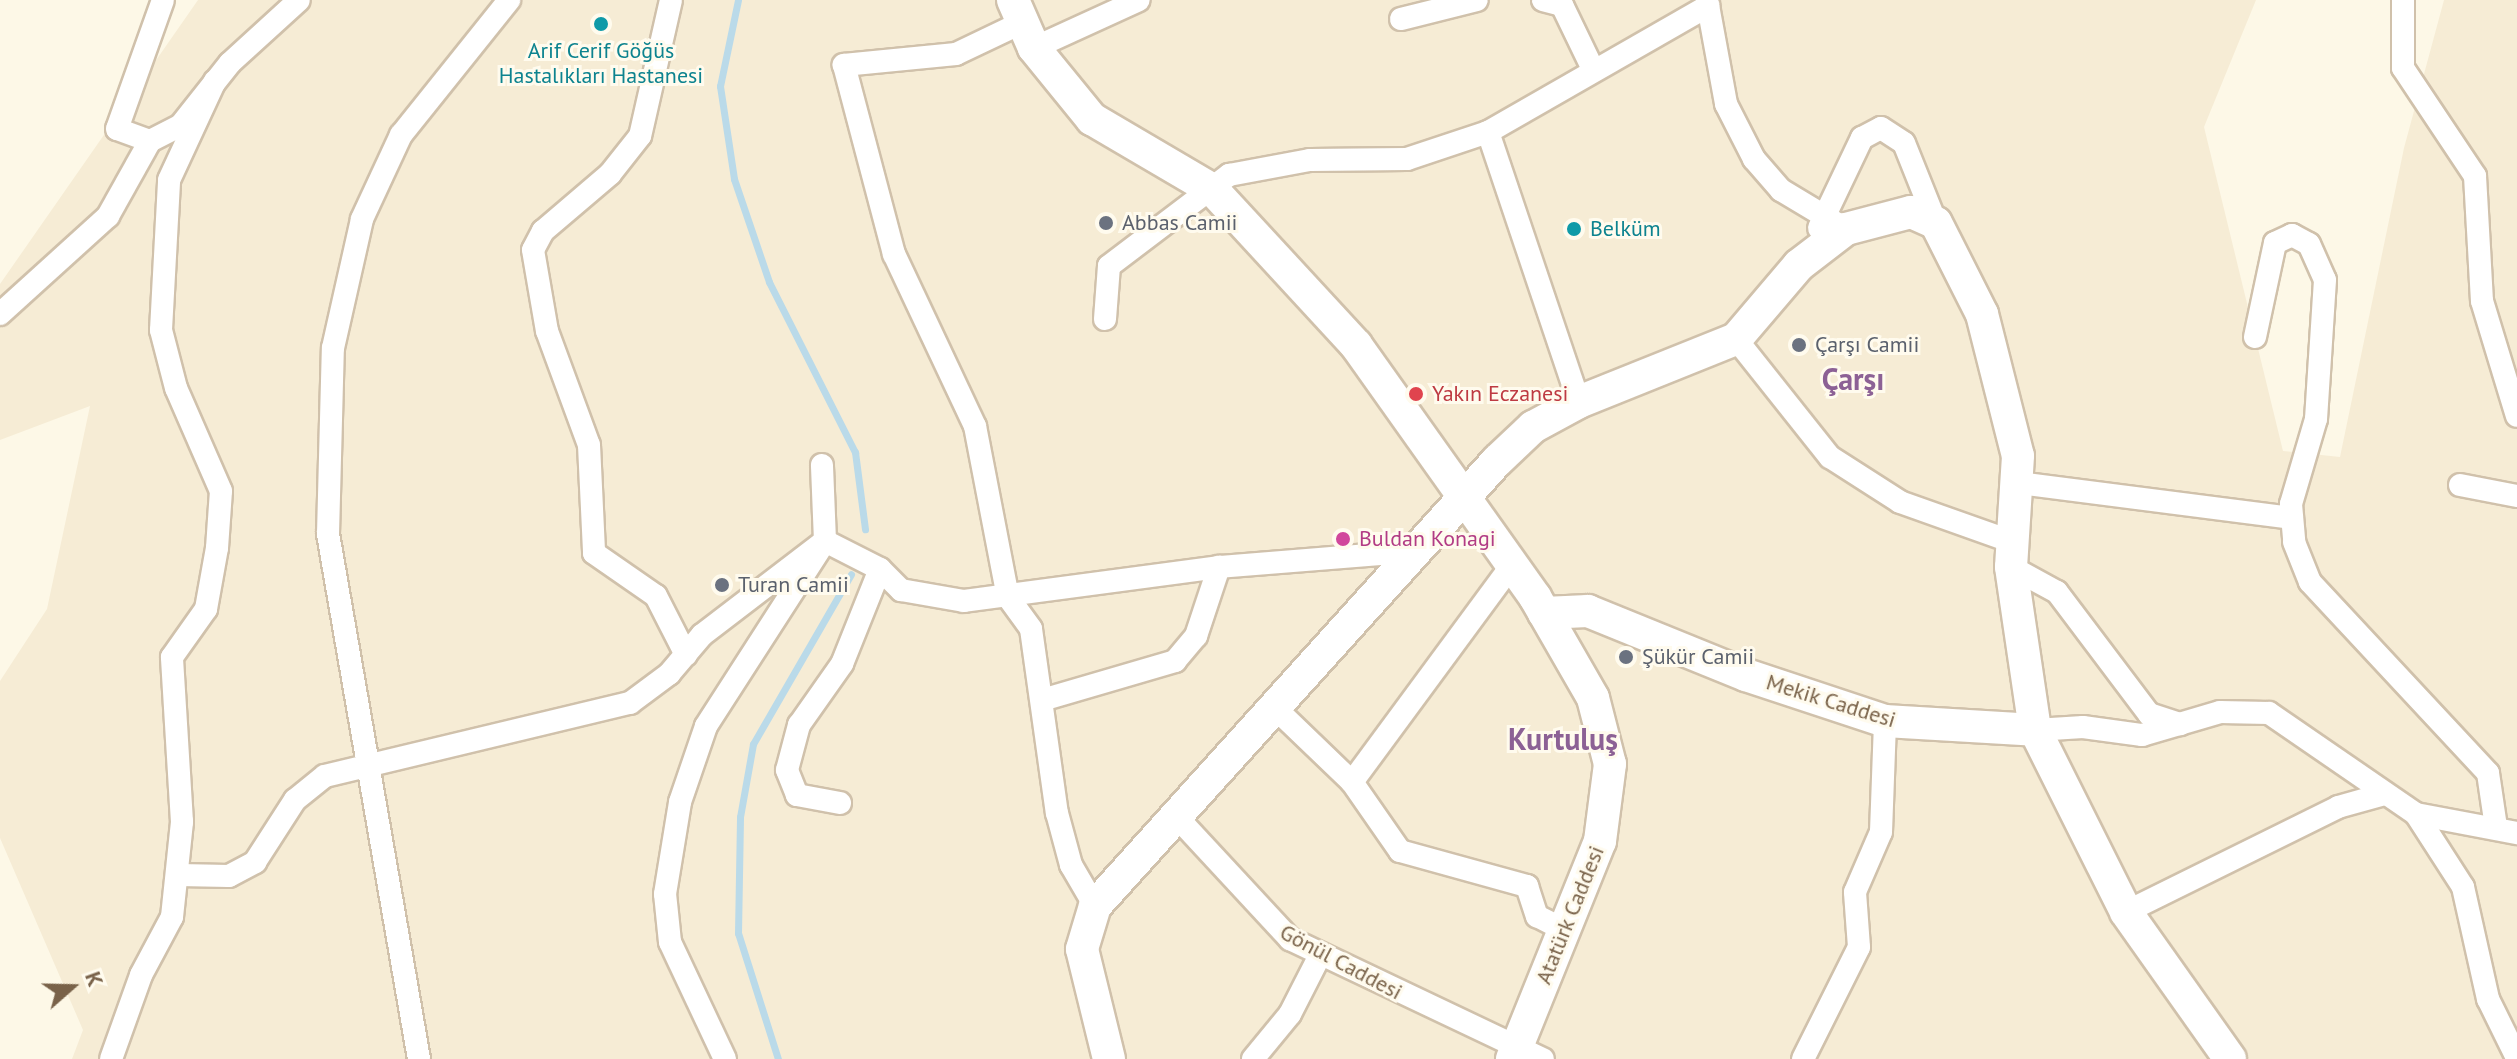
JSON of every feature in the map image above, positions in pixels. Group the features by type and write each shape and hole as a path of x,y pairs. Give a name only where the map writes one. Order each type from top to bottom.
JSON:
{"street":[{"path":"150,141 117,129 163,0"},
{"path":"0,314 108,216 150,141 180,126 215,81 299,0"},
{"path":"419,1059 363,763 328,534 333,348 362,219 401,135 509,0"},
{"path":"671,0 640,136 610,174 543,231 533,250 547,331 589,445 594,553 656,596 686,655"},
{"path":"1095,906 1071,865 1057,813 1031,629 1008,597 975,426 894,254 844,65 956,54 1023,23 1139,0"},
{"path":"1401,19 1477,0"},
{"path":"1543,0 1562,5 1593,69"},
{"path":"2403,0 2403,68 2475,176 2482,301 2517,416"},
{"path":"1105,319 1109,266 1213,190 1250,171 1310,160 1407,159 1488,132 1707,3 1726,104 1754,159 1781,190 1836,223 1911,212 1936,223"},
{"name":"Atatürk Caddesi","path":"1023,23 1092,119 1213,190 1356,345 1512,565 1593,698 1610,764 1600,841 1564,930 1524,1055"},
{"path":"111,1059 141,975 172,917 179,875 172,657 206,609 221,491 176,388 161,330 169,180 215,81"},
{"path":"1109,1059 1082,949 1095,906 1419,551 1470,508 1533,427 1579,402 1736,339 1836,223 1862,138 1881,128 1904,143 1936,223 1982,314 2019,483 2010,554 2035,730 2126,912 2230,1059"},
{"path":"1488,132 1579,402"},
{"path":"2035,730 2083,727 2142,735 2220,712 2269,713 2381,795 2416,814 2507,830 2488,773 2310,582 2292,518 2316,419 2325,280 2309,244 2292,235 2275,243 2255,337"},
{"path":"1736,339 1830,457 1900,502 2010,554 2057,592 2149,714 2181,724"},
{"path":"725,1059 670,942 665,894 680,802 706,726 825,541 822,465"},
{"path":"2019,483 2292,518"},
{"path":"2460,485 2517,496"},
{"path":"179,875 229,876 255,862 295,800 325,776 363,763 630,703 825,541"},
{"path":"825,541 880,569 901,590 964,601 1219,567 1419,551"},
{"path":"1352,782 1512,565"},
{"path":"1042,700 1175,661 1196,636 1219,567"},
{"path":"840,803 797,795 787,770 799,725 842,664 880,569"},
{"name":"Mekik Caddesi","path":"1544,613 1588,611 1746,675 1885,721 2035,730"},
{"path":"1275,708 1352,782 1400,851 1527,886 1537,916 1564,930"},
{"path":"1803,1059 1859,947 1855,892 1881,832 1885,721"},
{"path":"2126,912 2338,807 2381,795"},
{"path":"2416,814 2463,887 2488,999 2517,1058"},
{"name":"Gönül Caddesi","path":"1176,816 1264,918 1320,955 1524,1055"},
{"path":"1253,1059 1290,1014 1320,955"}],"shaded area":[{"path":"198,0 2256,0 2204,127 2283,451 2340,457 2404,148 2444,0 2517,0 2517,1059 72,1059 83,1030 0,838 0,681 47,609 90,406 0,440 0,284"}],"waterway":[{"path":"738,0 720,86 734,179 769,282 855,452 865,529"},
{"path":"778,1059 738,933 740,817 753,744 851,574"}],"place":[{"name":"Arif Cerif Göğüs Hastalıkları Hastanesi","path":"601,24"},
{"name":"Abbas Camii","path":"1106,223"},
{"name":"Belküm","path":"1574,229"},
{"name":"Çarşı Camii","path":"1799,345"},
{"name":"Yakın Eczanesi","path":"1416,394"},
{"name":"Buldan Konagi","path":"1343,539"},
{"name":"Turan Camii","path":"722,585"},
{"name":"Şükür Camii","path":"1626,657"}],"district":[{"name":"Çarşı","path":"1853,379"},
{"name":"Kurtuluş","path":"1563,739"}]}
